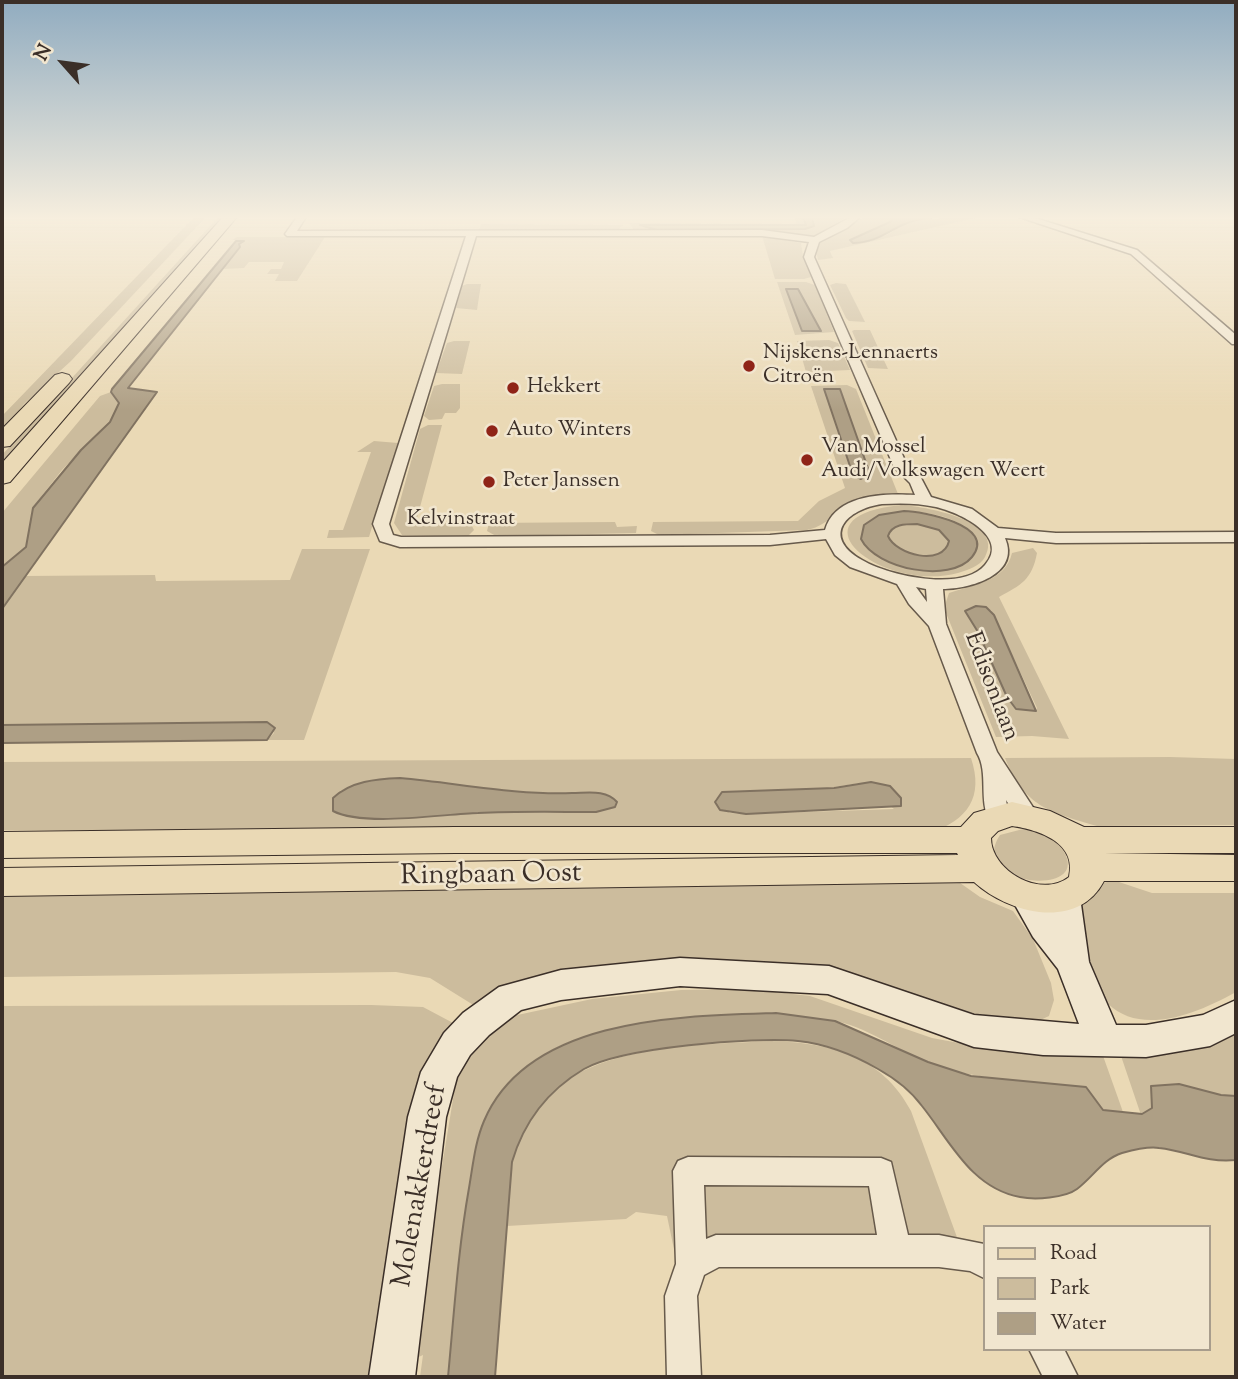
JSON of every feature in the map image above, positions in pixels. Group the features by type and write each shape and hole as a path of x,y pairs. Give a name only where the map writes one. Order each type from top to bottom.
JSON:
{"main road":[{"path":"107,329 151,281"},
{"path":"2,477 173,281"},
{"path":"2,441 70,370"},
{"path":"1013,815 1063,828 1083,853 1087,880 1078,890 1064,897 1046,899 1026,896 992,880 976,854 976,830 1013,815"},
{"name":"Ringbaan Oost","path":"2,845 455,840 976,854"},
{"path":"1083,853 1236,840"},
{"path":"1083,853 1236,868"},
{"name":"Ringbaan Oost","path":"2,882 976,854"}],"street":[{"name":"Kelvinstraat","path":"457,281 380,524 386,538 400,542 834,540"},
{"path":"820,281 901,467 916,481 925,500"},
{"path":"1168,281 1236,341"},
{"path":"901,467 898,481 904,498"},
{"path":"997,538 1000,557 992,568 978,577 958,583 934,585 905,583 861,568 845,557 834,540 836,522 846,512 871,502 904,498 925,500 965,512 997,538 1236,537"},
{"name":"Edisonlaan","path":"905,583 915,600 937,624"},
{"name":"Edisonlaan","path":"934,585 937,624 1013,815"},
{"name":"Edisonlaan","path":"994,768 994,792 1013,815"},
{"path":"1026,896 1045,928 1072,962"},
{"path":"1064,897 1072,962 1104,1041"},
{"name":"Molenakkerdreef","path":"392,1377 427,1117 440,1072 457,1044 470,1030 511,998 561,985 680,972 830,980 974,1031 1043,1039 1146,1041 1210,1030 1236,1015"},
{"path":"684,1377 681,1296 692,1264 688,1171 881,1172 895,1251"},
{"path":"692,1264 716,1251 939,1251 975,1256 982,1261"},
{"path":"1047,1351 1061,1377"}],"green space":[{"path":"132,281 146,281 71,361 24,404 2,432 2,416"},
{"path":"160,281 168,281 2,467 2,455"},
{"path":"777,282 806,282 815,285 834,332 795,335"},
{"path":"481,284 477,310 456,308 462,286"},
{"path":"846,284 865,322 849,321 846,318 830,285"},
{"path":"870,330 888,369 868,368 852,331"},
{"path":"829,340 838,343 850,370 806,372 797,341"},
{"path":"470,341 462,374 436,373 447,343"},
{"path":"460,384 460,408 456,413 445,413 442,419 429,420 424,416 434,386"},
{"path":"847,385 856,389 898,494 858,504 807,530 659,535 651,531 653,522 798,521 819,501 845,488 811,386","holes":["840,389 870,474 861,479 825,390"]},
{"path":"111,392 119,403 117,413 62,470 33,507 26,547 2,567 2,513 100,396"},
{"path":"428,425 442,425 416,522 471,524 474,530 467,537 402,535 394,523 420,429"},
{"path":"374,441 398,443 369,537 327,538 329,530 343,530 371,452 357,452"},
{"path":"901,505 926,508 959,518 984,533 988,544 985,557 977,565 958,573 929,576 901,572 876,563 858,551 848,537 850,524 867,512","holes":["904,511 938,515 955,521 969,533 975,553 954,568 926,571 897,565 873,553 879,515"]},
{"path":"615,522 617,527 637,526 636,533 496,536 487,531 489,523"},
{"path":"917,524 939,530 949,541 945,549 929,555 909,553 893,543 888,536 896,527"},
{"path":"1033,548 1037,553 1029,576 999,597 1069,739 996,737 944,608 949,593 996,576 1008,563 1012,553","holes":["991,610 1037,708 1036,711 1016,709 1007,697 978,632 965,611"]},
{"path":"302,549 370,549 304,740 267,740 274,733 267,722 2,725 2,609 25,576 155,575 156,581 290,580"},
{"path":"971,758 975,784 970,805 963,814 943,828 930,833 2,830 2,762","holes":["400,778 512,792 604,794 596,812 478,813 382,818 340,814 340,791 366,781","860,783 894,809 746,814 730,813 715,800 722,792 814,790"]},
{"path":"1005,758 1236,759 1236,825 1097,826 1040,805 1021,787"},
{"path":"1023,829 1056,842 1064,852 1068,867 1061,876 1047,880 1029,880 1012,875 999,866 994,852 1000,835"},
{"path":"953,878 980,897 1013,911 1033,939 1051,983 1054,1000 1049,1016 1036,1022 988,1022 815,972 475,1006 430,978 396,972 2,977 2,888 474,887"},
{"path":"1113,880 1152,893 1236,893 1236,992 1211,1005 1162,1019 1140,1019 1120,1013 1104,999 1091,977 1082,946 1078,910 1081,899 1087,892"},
{"path":"750,989 810,996 932,1038 959,1043 992,1048 1102,1053 1123,1112 1103,1110 1085,1087 967,1074 929,1063 856,1027 833,1021 630,1027 563,1045 533,1062 507,1085 486,1117 476,1149 463,1231 448,1377 420,1377 423,1355 410,1361 456,1081 469,1051 508,1017 592,999 681,990"},
{"path":"2,1006 423,1007 455,1024 425,1078 369,1377 2,1377"},
{"path":"1236,1028 1236,1096 1221,1095 1179,1084 1151,1086 1152,1108 1141,1115 1120,1053 1228,1033"},
{"path":"772,1041 815,1045 853,1056 885,1077 911,1111 958,1240 676,1259 667,1216 636,1212 626,1219 507,1226 511,1172 518,1141 536,1108 561,1084 592,1067 626,1056 701,1045"}],"water":[{"path":"202,281 213,281 128,388 157,392 2,609 2,567 26,547 33,508 81,450 110,422 119,403 111,392"},
{"path":"786,289 798,289 821,331 802,331"},
{"path":"824,389 840,389 870,474 861,479 853,475"},
{"path":"904,511 940,517 966,528 975,536 977,546 972,557 962,565 947,570 931,571 897,565 869,549 861,539 864,525 879,515","holes":["917,524 939,530 949,541 945,549 929,556 909,553 893,543 888,536 893,529 904,525"]},
{"path":"976,606 986,607 994,615 1036,711 1016,709 1007,697 978,632 965,611"},
{"path":"267,722 275,728 267,740 2,743 2,725"},
{"path":"400,778 528,792 596,793 607,795 617,802 615,807 596,812 493,812 383,819 347,816 333,811 333,798 356,784"},
{"path":"871,782 890,786 901,798 901,806 746,814 720,810 715,802 722,792 834,788"},
{"path":"776,1013 835,1021 928,1062 971,1076 1086,1087 1103,1110 1142,1114 1152,1108 1151,1086 1179,1084 1221,1095 1236,1096 1236,1160 1215,1160 1159,1148 1140,1149 1109,1159 1072,1192 1050,1198 1020,1197 988,1184 975,1173 952,1148 918,1100 902,1085 869,1064 829,1047 808,1042 777,1040 721,1042 657,1049 603,1061 584,1069 548,1097 530,1120 517,1147 512,1162 495,1377 448,1377 459,1258 478,1137 484,1121 505,1087 535,1061 571,1042 611,1029 653,1021"}],"place":[{"name":"Nijskens-Lennaerts Citroën","path":"749,366"},
{"name":"Hekkert","path":"513,388"},
{"name":"Auto Winters","path":"492,431"},
{"name":"Van Mossel Audi/Volkswagen Weert","path":"807,460"},
{"name":"Peter Janssen","path":"489,482"}]}
